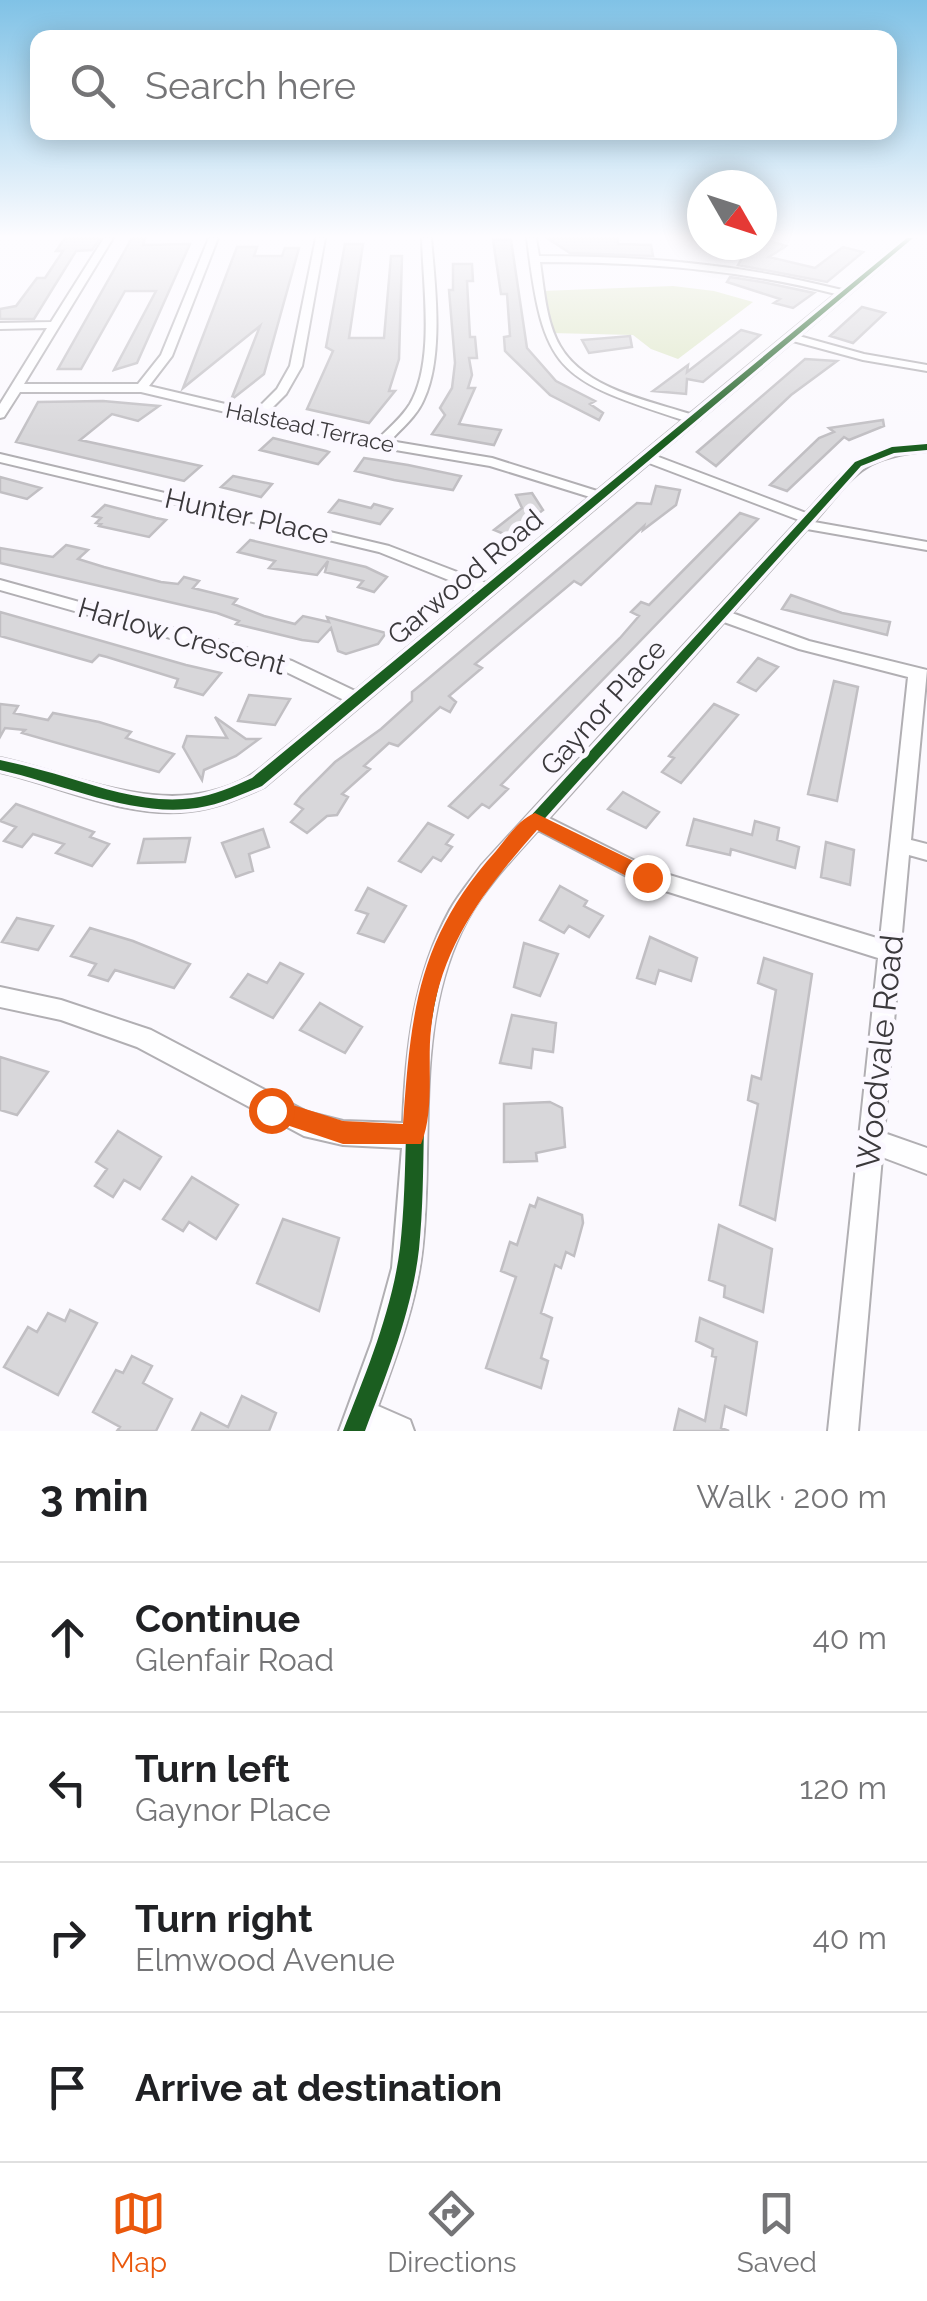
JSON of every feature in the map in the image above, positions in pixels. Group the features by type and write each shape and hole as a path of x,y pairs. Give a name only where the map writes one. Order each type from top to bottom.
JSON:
{"street":[{"path":"0,414 67,305"},
{"path":"141,388 166,356 187,305"},
{"path":"258,415 282,391 296,366 308,305"},
{"path":"381,443 416,404 424,381 426,305"},
{"path":"545,305 553,343 564,361 605,387 692,419"},
{"name":"Garwood Road","path":"0,764 148,806 201,805 257,782 830,305"},
{"path":"0,326 55,325"},
{"path":"791,337 862,358 927,368"},
{"name":"Halstead Terrace","path":"17,388 141,388 381,443 518,468 599,496"},
{"name":"Gaynor Place","path":"358,1422 408,1255 420,1025 438,955 474,888 720,615 867,459 892,450 927,447"},
{"path":"646,457 806,522 927,546"},
{"name":"Hunter Place","path":"0,458 384,549 489,590"},
{"name":"Harlow Crescent","path":"0,585 286,665 358,700"},
{"path":"720,615 805,646 922,675"},
{"name":"Woodvale Road","path":"842,1431 900,844 922,675"},
{"path":"535,820 647,877 890,952"},
{"path":"900,844 927,852"},
{"path":"0,996 60,1010 143,1038 304,1124 343,1133 413,1136"},
{"path":"871,1142 927,1162"},
{"path":"358,1422 399,1431"}],"green space":[{"path":"545,305 749,305 678,359 651,349 633,335 551,333"}],"building":[{"path":"43,305 34,319 0,319 0,309"},
{"path":"94,305 117,305 81,369 58,369"},
{"path":"149,305 163,305 137,363 114,370"},
{"path":"215,305 283,305 264,374 231,400 260,326 183,388"},
{"path":"334,305 354,305 349,338 384,338 387,305 401,305 399,359 389,391 395,391 369,423 307,409 333,351 326,347"},
{"path":"450,305 468,305 470,337 475,337 477,358 469,358 472,375 468,388 475,388 459,424 501,430 494,445 432,434 445,415 440,408 452,388 455,363"},
{"path":"508,305 521,305 527,348 556,381 595,401 590,404 603,413 599,420 550,395 505,351 504,337 510,336"},
{"path":"862,307 885,313 853,343 830,336"},
{"path":"741,330 760,335 703,382 687,379 686,394 653,391 688,365 687,372"},
{"path":"630,336 632,347 589,353 582,340"},
{"path":"805,359 837,361 791,395 716,466 697,452"},
{"path":"103,401 159,406 138,421 112,414 80,440 201,466 184,481 16,442 38,402"},
{"path":"883,420 884,426 849,440 844,437 787,491 770,485 819,438 834,432 829,428"},
{"path":"273,438 329,452 318,464 260,450"},
{"path":"364,458 461,476 453,490 394,480 355,471"},
{"path":"233,476 272,484 261,497 221,487"},
{"path":"0,477 41,488 27,499 0,492"},
{"path":"656,486 680,490 676,505 643,530 644,526 581,585 574,581 475,664 482,668 449,696 456,702 450,712 440,707 398,746 389,743 364,766 370,769 342,794 348,797 337,815 327,816 307,833 291,822 303,809 295,804 335,762 381,729 412,701 412,692 637,503 651,504"},
{"path":"532,493 543,510 509,536 494,530 522,508 516,495"},
{"path":"339,500 392,509 380,524 329,512"},
{"path":"105,505 166,520 149,537 99,526 96,523 101,518 93,516"},
{"path":"740,513 758,519 501,785 508,789 489,808 482,804 468,818 449,806 620,638 639,616 631,612 641,602 649,605"},
{"path":"250,540 366,567 387,577 374,592 358,587 363,581 325,572 328,561 317,575 269,568 275,561 238,552"},
{"path":"66,545 88,550 78,559 104,567 161,582 178,584 184,577 199,581 193,588 237,599 233,604 264,616 295,624 303,616 329,622 327,617 386,633 378,644 346,654 338,651 331,628 318,642 302,640 236,624 239,621 217,613 0,563 0,548 53,557"},
{"path":"791,595 842,613 890,622 887,635 782,609"},
{"path":"0,612 221,673 203,695 175,687 178,679 107,657 99,655 92,662 0,636"},
{"path":"758,658 778,667 756,691 738,682"},
{"path":"834,681 858,687 837,801 808,794"},
{"path":"249,695 290,699 275,725 238,721"},
{"path":"0,704 18,706 14,713 48,720 53,713 99,722 131,732 126,738 174,754 159,772 22,733 25,730 5,728 0,737"},
{"path":"714,704 738,715 681,783 662,772 674,758 669,756"},
{"path":"215,717 246,739 259,739 236,756 204,770 202,780 183,747 187,736 227,738"},
{"path":"623,792 659,812 646,828 608,809"},
{"path":"16,804 94,832 90,837 109,844 92,866 56,853 64,844 33,834 22,847 4,841 16,827 0,821"},
{"path":"694,819 752,835 755,821 779,828 777,840 799,847 795,868 731,849 730,855 687,845"},
{"path":"428,823 453,835 446,844 452,847 441,861 433,857 421,872 399,861"},
{"path":"263,829 269,847 249,854 253,871 236,877 222,843"},
{"path":"190,838 185,862 138,863 144,839"},
{"path":"826,842 854,850 850,885 821,877"},
{"path":"560,886 587,901 584,906 603,916 589,937 569,926 564,933 540,920"},
{"path":"368,888 406,906 384,942 358,933 368,914 356,910"},
{"path":"17,918 53,926 38,950 2,942"},
{"path":"90,928 190,964 174,988 115,970 108,981 89,975 96,964 71,956"},
{"path":"650,937 697,958 691,981 659,970 655,984 637,978"},
{"path":"524,943 558,954 540,996 514,987"},
{"path":"764,958 812,974 775,1220 740,1205 758,1104 748,1100 752,1076 761,1079 776,990 758,983"},
{"path":"280,963 303,974 273,1018 231,997 248,974 267,983"},
{"path":"320,1003 362,1027 345,1053 300,1030"},
{"path":"512,1015 556,1023 553,1052 533,1049 531,1068 500,1063"},
{"path":"0,1057 48,1072 17,1115 0,1110"},
{"path":"550,1102 562,1108 565,1147 536,1153 537,1161 504,1162 504,1104"},
{"path":"118,1131 161,1157 140,1189 124,1180 113,1197 95,1186 107,1169 96,1162"},
{"path":"192,1177 238,1205 216,1239 189,1222 183,1231 163,1219"},
{"path":"538,1198 582,1215 583,1223 574,1256 566,1252 561,1268 555,1265 541,1313 552,1318 541,1358 548,1361 541,1388 486,1368 516,1277 501,1271 510,1242 517,1245 530,1205 535,1207"},
{"path":"283,1219 339,1238 319,1311 257,1283"},
{"path":"719,1225 772,1249 763,1312 724,1297 725,1286 709,1280"},
{"path":"70,1310 97,1323 58,1395 4,1367 28,1327 37,1332 48,1313 65,1321"},
{"path":"700,1318 757,1342 746,1415 725,1406 721,1428 729,1431 674,1431 679,1409 705,1421 716,1357 712,1356 713,1349 696,1341"},
{"path":"132,1356 152,1366 143,1383 172,1399 156,1431 117,1431 120,1427 93,1412 116,1370 123,1373"},
{"path":"242,1396 276,1413 269,1431 192,1431 201,1413 228,1427"}],"cycle path":[{"path":"0,765 128,800 158,804 189,804 222,797 257,782 830,305"},
{"path":"354,1431 386,1341 406,1268 419,1052 426,1005 439,959 459,914 489,871 858,464 892,450 927,447"}],"route":[{"path":"271,1110 304,1124 343,1133 413,1136 420,1025 438,955 474,888 535,820 647,877"}]}
